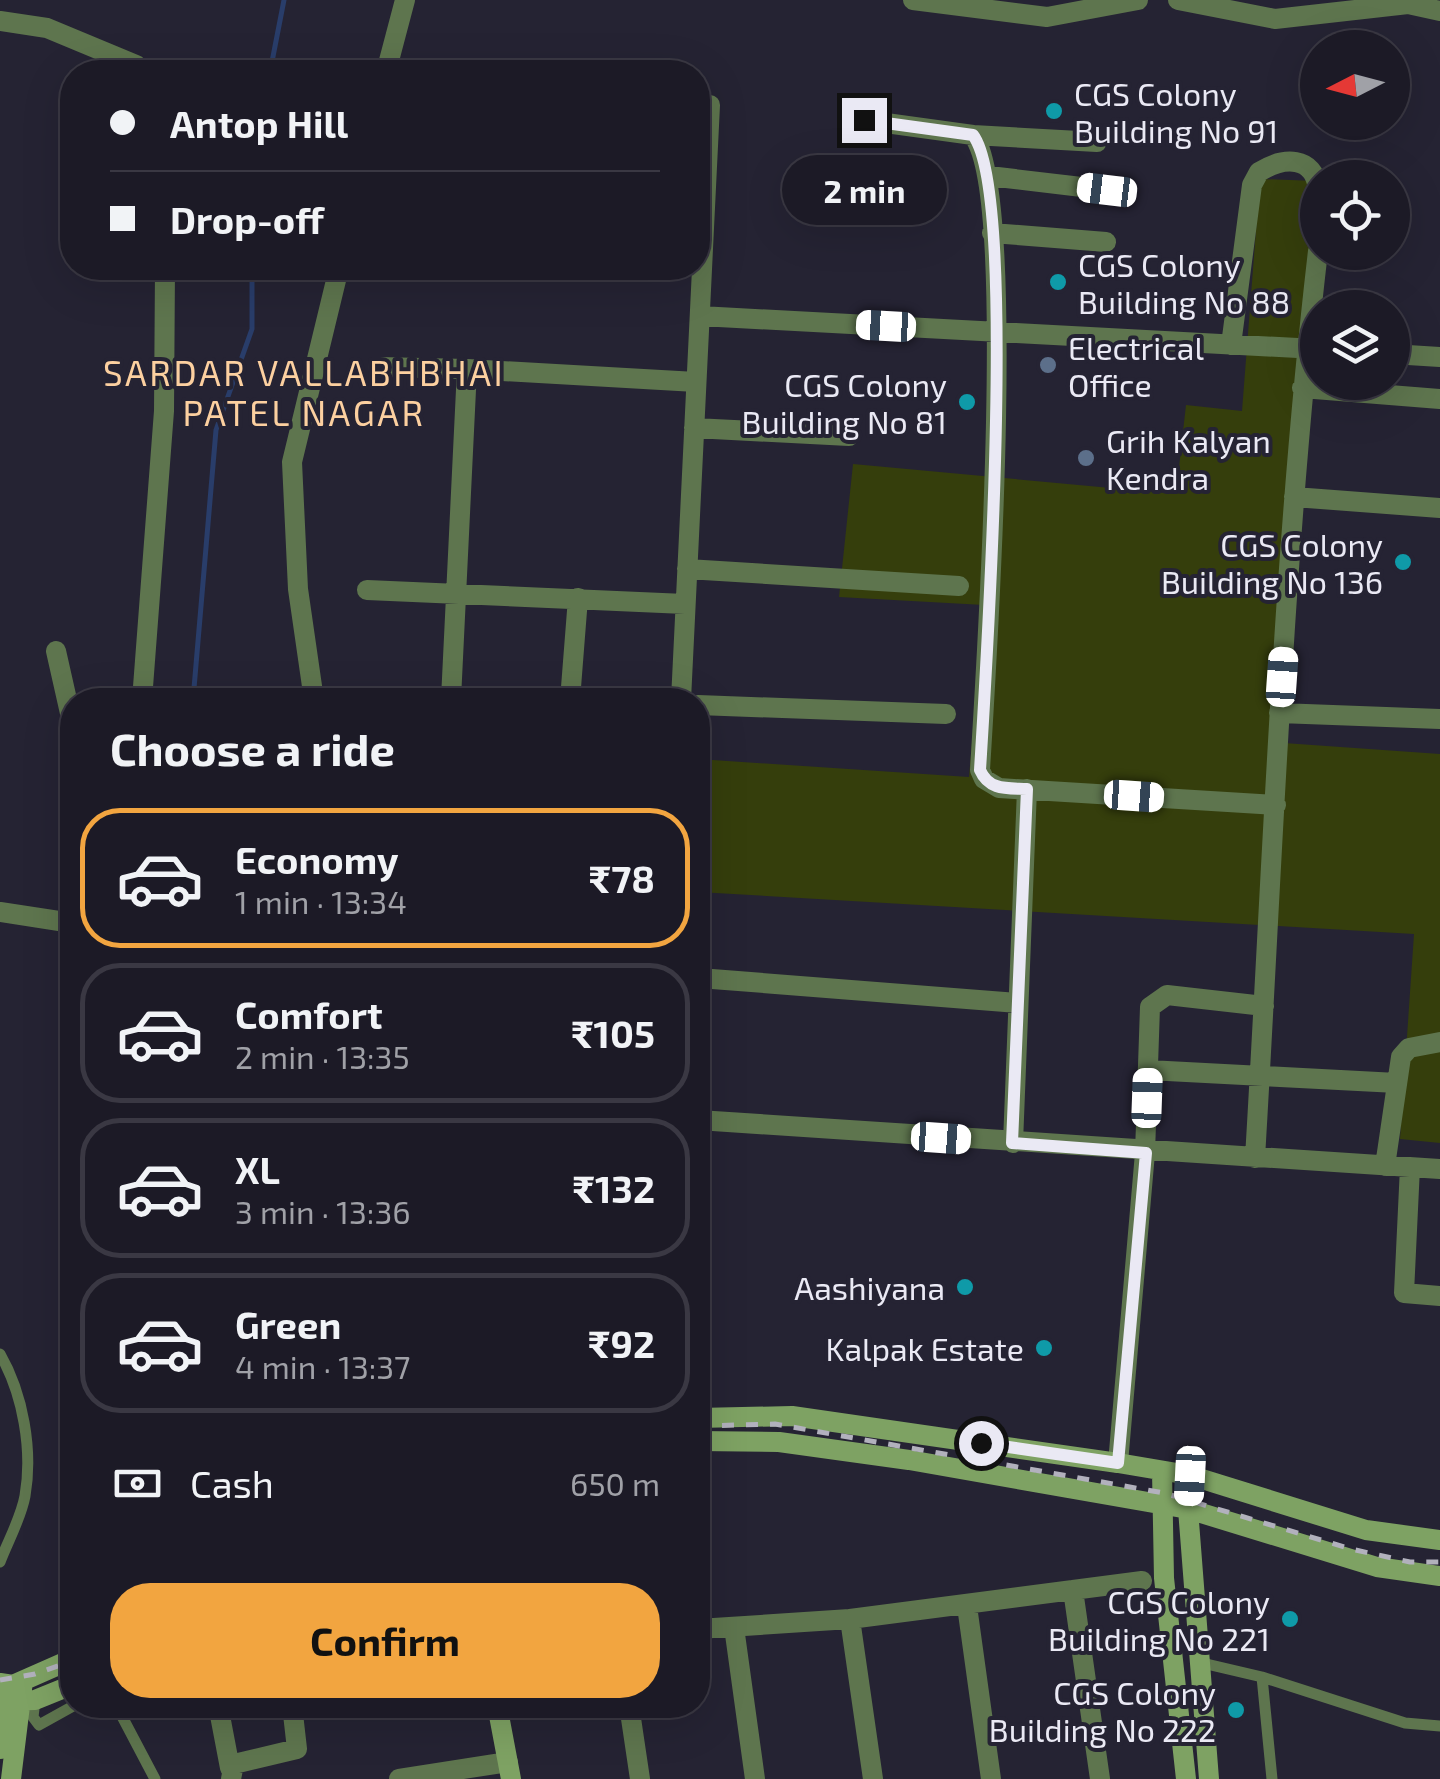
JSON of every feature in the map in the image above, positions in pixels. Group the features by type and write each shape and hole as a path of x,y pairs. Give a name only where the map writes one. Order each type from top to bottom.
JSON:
{"main road":[{"path":"710,1418 792,1416 1162,1470 1366,1530 1440,1540"},
{"path":"873,1455 878,1428"},
{"path":"710,1441 779,1442 873,1455 1188,1510 1377,1567 1440,1576"},
{"path":"1162,1470 1160,1506 1185,1779"},
{"path":"1190,1476 1188,1510 1208,1778"},
{"path":"0,1749 15,1693 60,1666"},
{"path":"15,1693 60,1687"},
{"path":"11,1779 15,1693"},
{"path":"500,1718 510,1770"}],"street":[{"path":"389,60 405,0"},
{"path":"913,0 1047,17 1138,0"},
{"path":"1178,0 1275,20 1408,4 1440,11"},
{"path":"0,21 47,28 124,60"},
{"path":"864,120 973,135 1097,142"},
{"path":"973,135 982,148 989,176 997,332 980,770 984,779 998,788 1276,805"},
{"path":"1231,345 1252,185 1259,172 1291,159 1300,164"},
{"path":"989,176 1107,190"},
{"path":"992,233 1106,242"},
{"path":"143,688 164,411 165,280"},
{"path":"312,688 298,589 292,462 336,280"},
{"path":"681,688 702,280"},
{"path":"700,316 1300,348"},
{"path":"1410,355 1440,357"},
{"path":"378,367 696,382"},
{"path":"452,688 467,369"},
{"path":"1410,397 1440,400"},
{"path":"1255,1158 1279,713 1301,400"},
{"path":"694,428 849,436"},
{"path":"1294,498 1440,508"},
{"path":"687,569 960,586"},
{"path":"367,590 686,604"},
{"path":"571,688 578,598"},
{"path":"56,651 64,688"},
{"path":"710,706 946,714"},
{"path":"1279,713 1440,719"},
{"path":"1012,1143 1027,789"},
{"path":"0,912 60,921"},
{"path":"710,979 1018,1003"},
{"path":"1118,1463 1146,1153 1150,1007 1155,1000 1180,996 1264,1006"},
{"path":"1385,1166 1401,1056 1409,1048 1440,1042"},
{"path":"1148,1070 1397,1084"},
{"path":"710,1121 1146,1153 1440,1169"},
{"path":"1410,1168 1404,1294 1440,1296"},
{"path":"710,1629 967,1606 1142,1580"},
{"path":"1074,1590 1100,1779"},
{"path":"967,1606 991,1779"},
{"path":"850,1619 873,1779"},
{"path":"734,1628 756,1779"},
{"path":"220,1718 231,1773 297,1748 294,1718"},
{"path":"631,1718 640,1779"},
{"path":"399,1779 510,1770"},
{"path":"1185,1779 1208,1778"}],"lane":[{"path":"0,1354 10,1372 27,1437 24,1498 0,1562"},
{"path":"1198,1662 1262,1677 1405,1723 1440,1726"},
{"path":"1262,1677 1272,1779"},
{"path":"15,1693 38,1725 60,1713"},
{"path":"123,1718 155,1779"}],"green space":[{"path":"1260,179 1300,180 1300,270 1317,270 1315,290 1300,290 1300,400 1308,400 1284,743 1440,754 1440,1143 1400,1139 1414,934 710,893 710,760 969,777 984,605 839,597 853,464 1176,494 1186,405 1242,411"}],"waterway":[{"path":"272,60 284,0"},
{"path":"194,688 216,430 252,329 252,280"}],"railway":[{"path":"710,1426 775,1424 1164,1493 1351,1549 1410,1562 1440,1562"},
{"path":"0,1680 60,1665"}],"place":[{"name":"CGS Colony Building No 91","path":"1054,111"},
{"name":"CGS Colony Building No 88","path":"1058,282"},
{"name":"Electrical Office","path":"1048,365"},
{"name":"CGS Colony Building No 81","path":"967,402"},
{"name":"Grih Kalyan Kendra","path":"1086,458"},
{"name":"CGS Colony Building No 136","path":"1403,562"},
{"name":"Aashiyana","path":"965,1287"},
{"name":"Kalpak Estate","path":"1044,1348"},
{"name":"CGS Colony Building No 221","path":"1290,1619"},
{"name":"CGS Colony Building No 222","path":"1236,1710"}],"district":[{"name":"SARDAR VALLABHBHAI PATEL NAGAR","path":"304,392"}],"route":[{"path":"864,120 956,129 973,135 982,148 989,176 997,332 980,770 984,779 998,788 1027,789 1012,1143 1146,1153 1118,1463 981,1443"}]}
